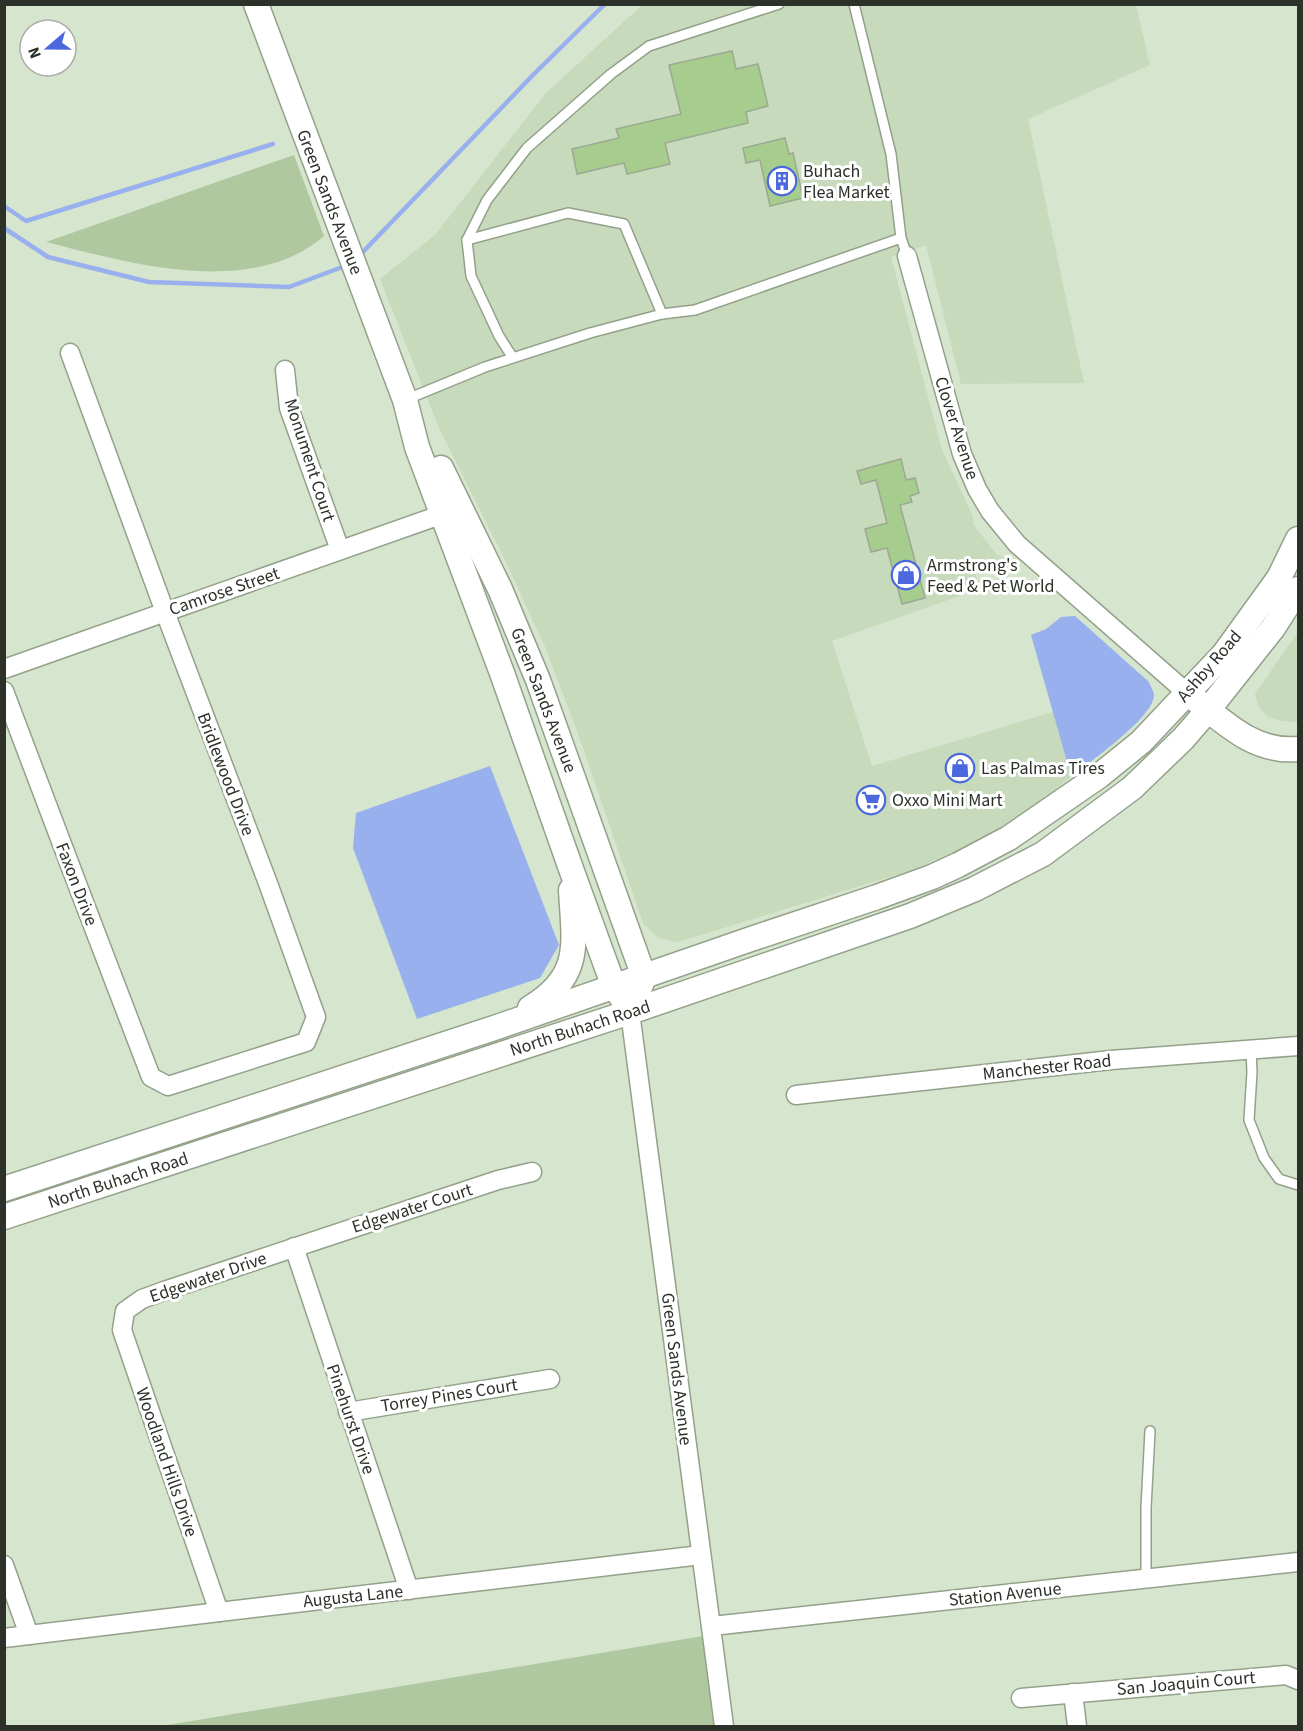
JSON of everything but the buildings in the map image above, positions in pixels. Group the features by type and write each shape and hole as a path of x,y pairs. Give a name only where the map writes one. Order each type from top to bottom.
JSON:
{"main road":[{"name":"Green Sands Avenue","path":"256,4 405,400 417,447 502,673 614,987 630,1011"},
{"name":"Green Sands Avenue","path":"405,400 423,431 500,589 538,680 644,977 630,1011"},
{"name":"Ashby Road","path":"1099,776 1141,742 1224,654 1279,578 1298,540"},
{"name":"Ashby Road","path":"1132,789 1183,739 1208,710 1268,635 1299,589"},
{"path":"1187,693 1253,742 1273,749 1299,749"},
{"name":"North Buhach Road","path":"4,1189 497,1027 932,877 1009,838 1099,776"},
{"name":"North Buhach Road","path":"4,1217 630,1011 910,916 975,889 1043,854 1132,789"},
{"path":"497,1027 554,992 571,966 574,944 570,866"},
{"path":"870,930 885,911 929,891 932,877"}],"street":[{"name":"Clover Avenue","path":"907,256 962,454 977,489 990,511 1017,544 1187,693"},
{"name":"Bridlewood Drive","path":"70,353 316,1017 306,1042 168,1086 151,1077"},
{"name":"Monument Court","path":"285,370 289,408 340,550"},
{"name":"Camrose Street","path":"4,669 443,514"},
{"name":"Faxon Drive","path":"4,691 151,1077"},
{"name":"Green Sands Avenue","path":"630,1011 724,1726"},
{"name":"Manchester Road","path":"796,1095 1111,1060 1299,1046"},
{"name":"Edgewater Court","path":"294,1247 498,1180 532,1172"},
{"name":"Edgewater Drive","path":"125,1311 142,1299 294,1247"},
{"name":"Pinehurst Drive","path":"294,1247 409,1590"},
{"name":"Woodland Hills Drive","path":"125,1311 122,1330 219,1612"},
{"name":"Torrey Pines Court","path":"348,1412 550,1379"},
{"name":"Augusta Lane","path":"4,1638 701,1555"},
{"name":"Station Avenue","path":"712,1626 1299,1562"},
{"path":"4,1565 29,1635"},
{"name":"San Joaquin Court","path":"1021,1698 1286,1675 1299,1680"},
{"path":"1073,1693 1077,1726"}],"lane":[{"path":"513,358 499,336 471,276 467,240 487,200 527,148 610,74 649,46 779,4"},
{"path":"854,4 891,154 901,238 907,256"},
{"path":"467,240 568,213 624,224 662,314"},
{"path":"405,400 485,367 591,333 662,314 695,310 901,238"},
{"path":"1251,1050 1249,1120 1264,1158 1279,1179 1299,1185"},
{"path":"1146,1579 1146,1508 1150,1431"}],"shaded area":[{"path":"642,5 1136,5 1150,65 1028,119 1084,383 961,384 926,245 891,257 942,450 973,516 973,524 996,554 1008,560 975,572 979,589 832,641 872,766 1053,712 1071,776 1048,796 1008,823 966,847 909,871 678,942 658,938 643,923 580,739 546,649 504,558 439,428 380,279 435,235 546,93"},
{"path":"294,155 324,236 294,255 261,266 226,271 189,270 114,259 46,242"},
{"path":"1298,632 1298,722 1281,721 1268,717 1259,707 1255,694"},
{"path":"703,1636 715,1726 162,1726"}],"water":[{"path":"1075,616 1149,682 1154,695 1144,715 1133,727 1071,776 1031,635 1046,629 1061,617"},
{"path":"490,766 559,945 540,978 417,1019 353,848 356,813"}],"waterway":[{"path":"359,256 533,75 605,4"},
{"path":"4,206 26,221 273,144"},
{"path":"4,228 48,257 149,282 289,287 345,266"}],"place":[{"name":"Buhach Flea Market","path":"782,181"},
{"name":"Armstrong's Feed & Pet World","path":"906,575"},
{"name":"Las Palmas Tires","path":"960,768"},
{"name":"Oxxo Mini Mart","path":"871,800"}]}
